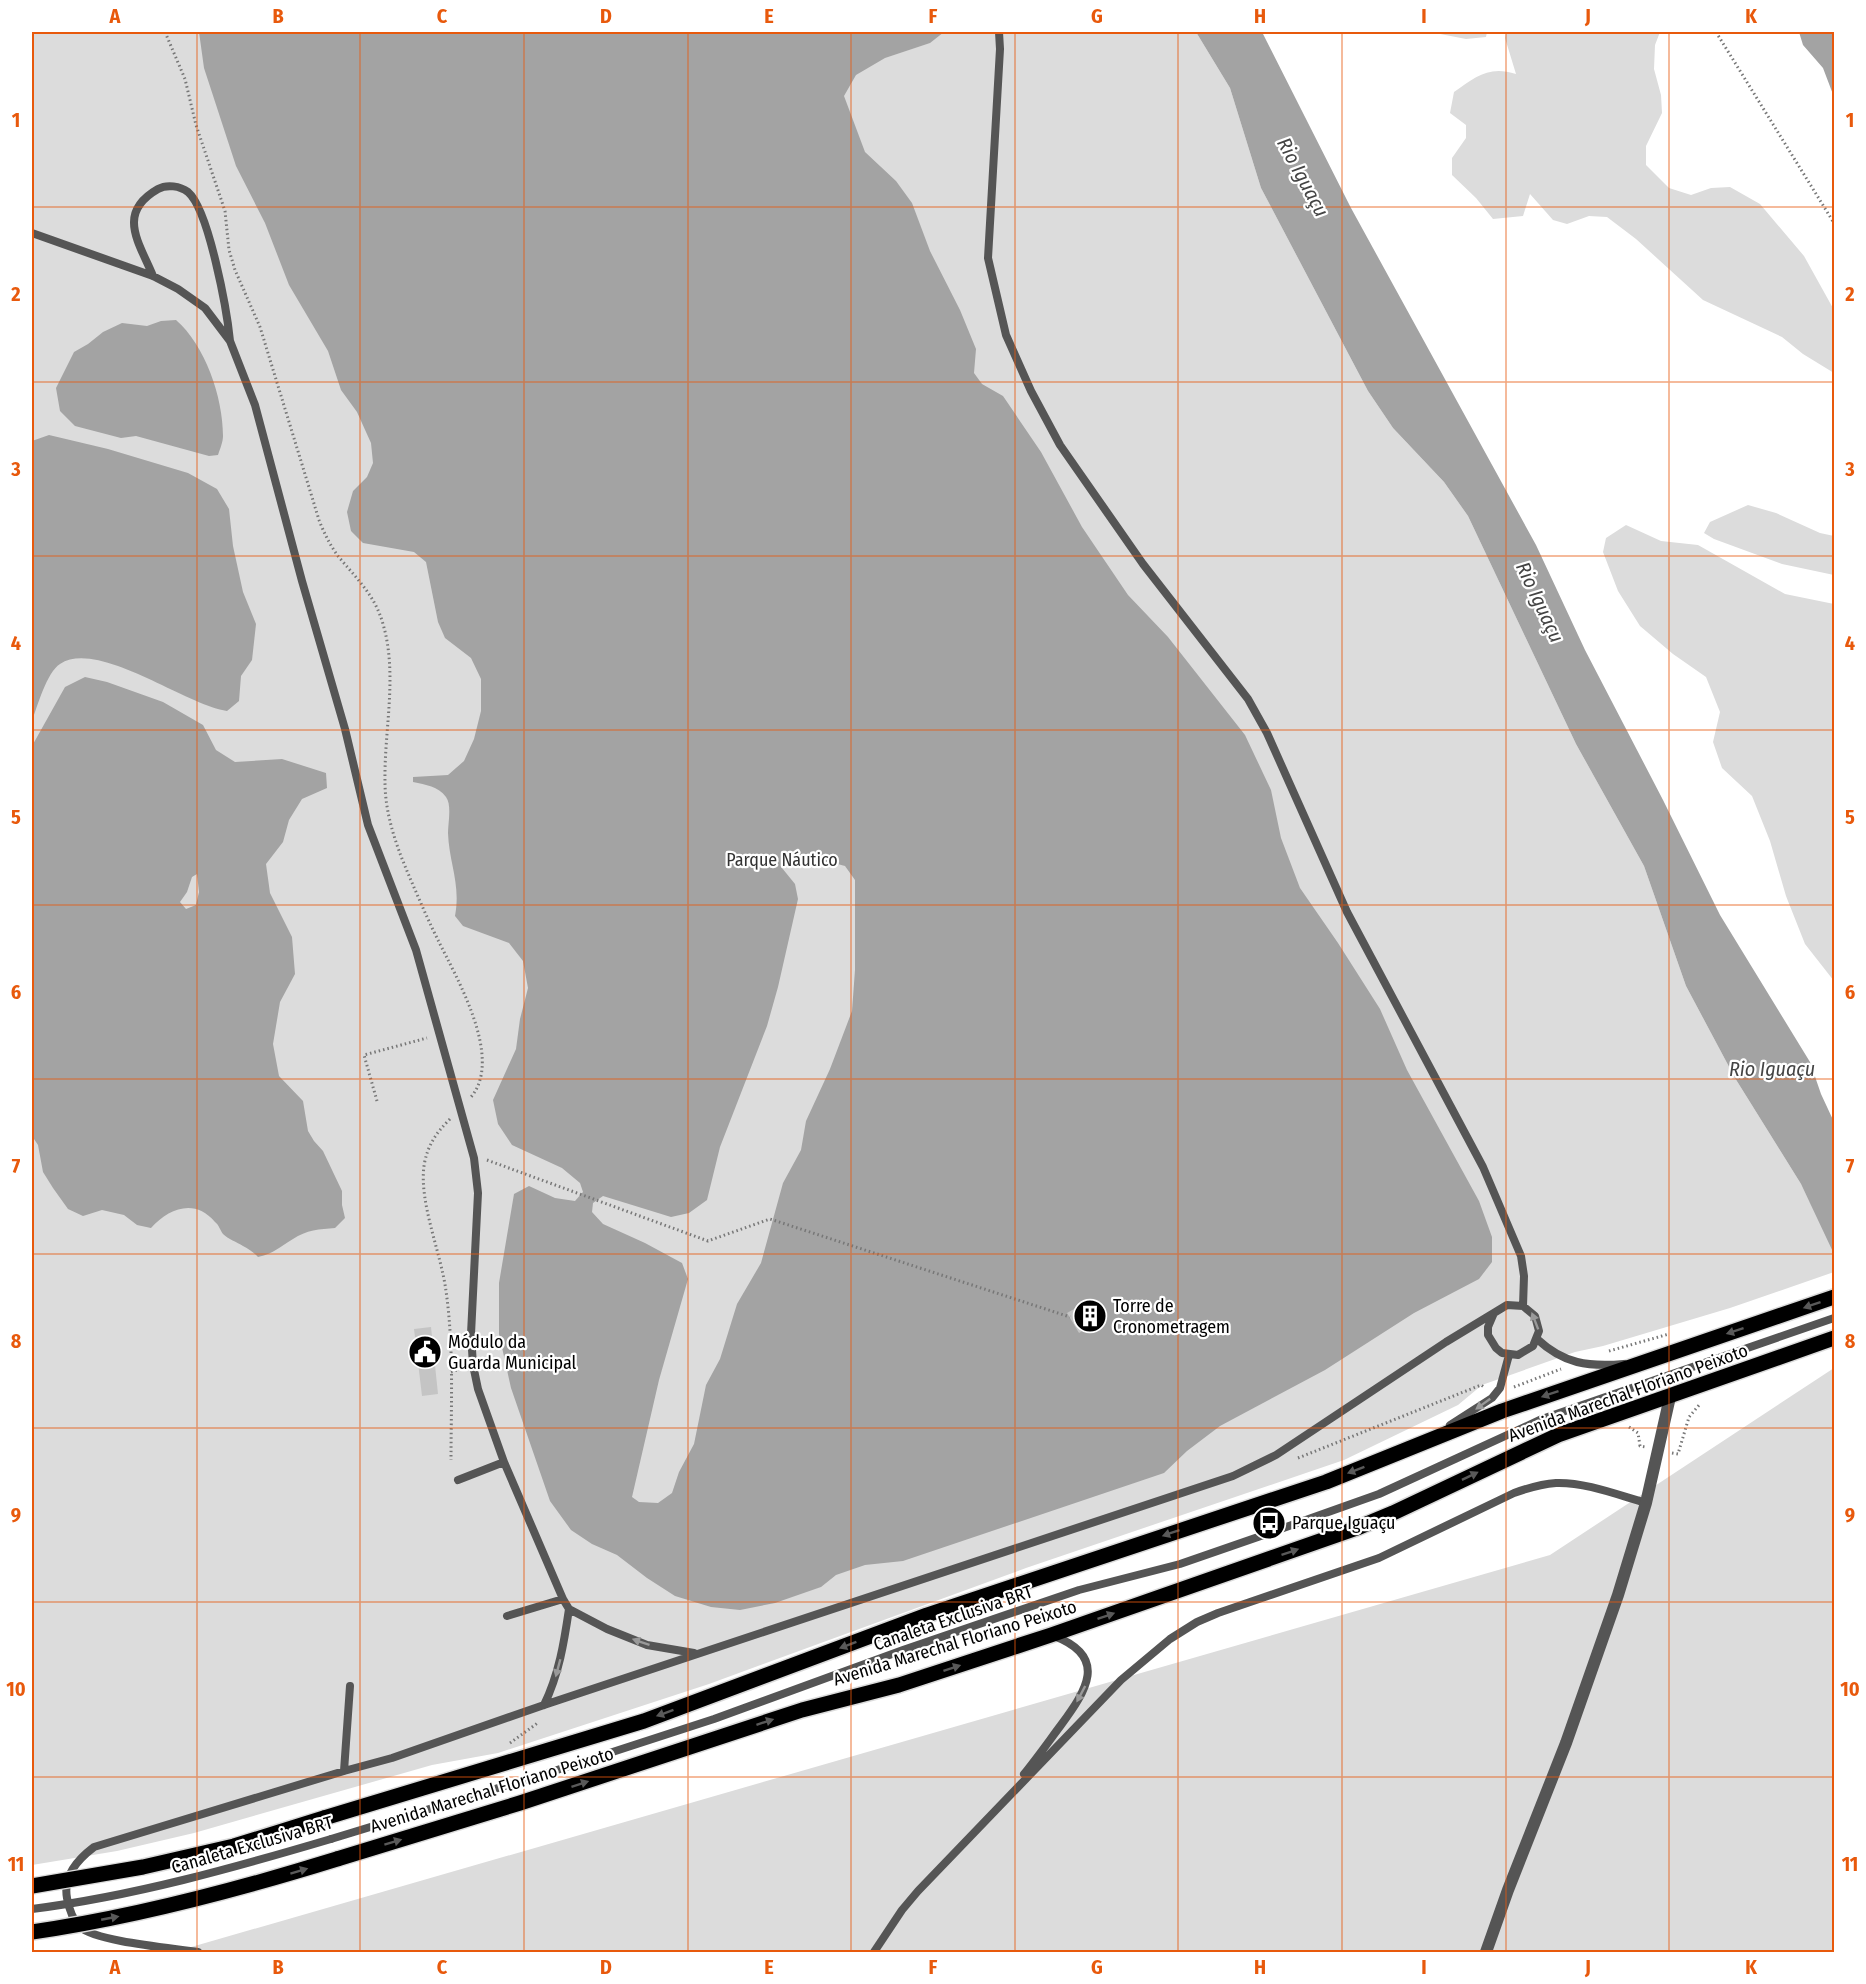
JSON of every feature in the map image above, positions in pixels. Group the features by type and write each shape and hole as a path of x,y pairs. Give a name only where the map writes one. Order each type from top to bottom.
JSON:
{"main road":[{"name":"Avenida Marechal Floriano Peixoto","path":"32,1886 143,1867 234,1846 644,1721 927,1615 1326,1482 1502,1411 1834,1297"},
{"name":"Avenida Marechal Floriano Peixoto","path":"32,1932 160,1908 258,1883 520,1803 802,1710 899,1685 1051,1635 1357,1528 1393,1514 1558,1435 1834,1338"}],"street":[{"path":"1486,1953 1618,1595 1646,1503 1670,1397"}],"lane":[{"path":"999,32 1000,49 988,258 1006,335 1031,391 1060,445 1136,555 1248,699 1267,733 1347,912 1483,1167 1521,1256 1524,1276 1523,1306"},
{"path":"153,276 134,230 135,211 144,198 161,187 176,186 188,192 198,204 206,223 228,321 230,341 255,405 302,581 345,729 368,825 416,950 462,1108 474,1158 478,1193 471,1334 473,1365 478,1389 504,1462 569,1609 607,1629 647,1645 699,1654"},
{"path":"32,233 153,276 178,289 205,308 230,341"},
{"path":"198,1953 100,1937 81,1928 69,1912 66,1891 70,1872 81,1857 94,1848 392,1758 544,1705 1233,1476 1255,1467 1292,1445 1446,1342 1507,1305 1523,1306 1530,1310 1538,1323 1537,1339 1526,1352 1509,1355 1496,1348 1488,1335 1488,1327 1494,1313"},
{"name":"Canaleta Exclusiva BRT","path":"32,1909 154,1888 244,1865 691,1727 903,1650 1079,1590 1180,1564 1268,1534 1379,1494 1542,1419 1834,1318"},
{"path":"1537,1339 1560,1357 1576,1363 1602,1365 1640,1362"},
{"path":"1410,1449 1472,1413 1492,1398 1500,1388 1509,1355"},
{"path":"458,1480 504,1462"},
{"path":"874,1953 907,1904 1006,1799 1144,1659 1197,1622 1379,1558 1514,1493 1535,1486 1558,1483 1581,1486 1646,1503"},
{"path":"507,1616 563,1599"},
{"path":"544,1705 554,1685 560,1664 569,1609"},
{"path":"1006,1799 1075,1706 1087,1684 1088,1671 1079,1651 1051,1635"},
{"path":"344,1771 350,1686"}],"path":[{"path":"165,32 186,80 196,125 225,211 229,250 235,270 260,327 319,520 328,541 338,556 376,603 384,626 390,673 385,773 388,813 411,881 469,1003 477,1028 482,1059 481,1078 475,1092 433,1139 424,1167 423,1186 442,1263 447,1294 451,1460"},
{"path":"1716,32 1834,223"},
{"path":"377,1101 364,1055 441,1034"},
{"path":"474,1158 490,1160 510,1167 708,1241 770,1219 1070,1317"},
{"path":"1512,1388 1560,1370"},
{"path":"1678,1454 1689,1417 1701,1403"}],"green space":[{"name":"Parque Náutico","path":"32,32 1196,32 1230,88 1261,188 1368,391 1393,428 1444,482 1468,516 1576,744 1644,866 1686,986 1735,1078 1801,1184 1833,1248 1834,1272 1730,1308 1603,1346 1575,1352 1482,1385 1458,1405 1344,1460 1026,1568 709,1684 498,1753 432,1765 194,1833 117,1851 32,1865"},
{"path":"1430,32 1487,32 1486,37 1466,39"},
{"path":"1506,32 1660,32 1655,45 1654,69 1661,95 1662,113 1646,146 1646,165 1669,188 1691,195 1711,188 1730,187 1760,204 1804,256 1834,310 1834,373 1803,354 1782,337 1703,300 1636,239 1607,217 1589,216 1567,224 1553,220 1530,194 1523,216 1493,219 1476,198 1452,175 1452,158 1466,138 1466,125 1450,113 1454,92 1476,77 1498,71 1516,74 1505,38"},
{"path":"1748,505 1776,513 1820,533 1834,536 1834,575 1782,564 1714,539 1704,533 1710,522"},
{"path":"1626,525 1661,541 1698,545 1785,594 1834,604 1834,981 1805,944 1752,796 1722,768 1713,742 1720,712 1706,677 1673,654 1640,626 1618,591 1603,552 1606,538"},
{"path":"1834,1368 1834,1952 174,1952 1550,1555"}],"water":[{"path":"199,32 944,32 930,43 885,58 856,75 844,96 865,152 896,181 912,203 930,251 960,310 976,349 974,373 982,384 1003,396 1041,452 1082,527 1128,595 1168,637 1245,735 1271,790 1281,838 1300,888 1380,1009 1407,1070 1479,1201 1492,1237 1492,1262 1479,1279 1414,1313 1325,1370 1220,1426 1187,1451 1164,1473 903,1561 865,1565 836,1575 821,1587 775,1603 740,1610 711,1607 675,1596 617,1555 592,1544 571,1530 550,1501 511,1388 499,1334 499,1283 514,1194 529,1186 555,1198 575,1201 583,1192 580,1183 562,1168 512,1145 498,1124 493,1100 516,1049 520,1019 528,988 523,961 509,943 463,926 455,916 457,894 449,844 448,800 435,788 413,782 413,777 448,775 464,761 474,739 481,711 481,679 471,658 445,638 438,622 426,562 414,552 363,543 351,531 347,512 353,491 367,477 373,463 371,443 357,412 341,390 328,351 289,285 265,223 236,166 204,68","holes":["830,862 845,866 855,880 855,970 852,1011 830,1069 806,1121 801,1150 783,1183 761,1263 737,1304 720,1359 706,1385 694,1444 679,1472 672,1493 658,1503 639,1502 632,1497 659,1380 688,1279 682,1263 603,1224 592,1212 593,1203 603,1196 671,1217 689,1213 707,1200 720,1147 767,1026 798,899 795,884 782,868 787,865 802,867"]},
{"name":"Rio Iguaçu","path":"1196,32 1262,32 1351,208 1536,545 1585,650 1720,915 1810,1062 1834,1122 1834,1254 1801,1184 1735,1078 1686,986 1644,866 1576,744 1468,516 1444,482 1393,428 1368,391 1261,188 1230,88"},
{"path":"1799,32 1834,32 1834,97 1823,68 1803,45"},
{"path":"176,320 196,343 216,389 223,436 218,455 209,456 136,436 121,438 75,426 60,411 56,388 74,352 103,332 122,323 147,326 161,321"},
{"path":"49,435 108,449 188,473 217,489 229,509 233,546 243,592 256,624 252,660 241,676 239,701 227,711 189,698 118,666 96,660 76,659 55,668 43,690 32,721 32,441"},
{"path":"85,677 107,682 163,702 203,725 216,750 235,762 282,759 326,773 327,788 302,799 289,820 283,842 266,864 270,893 292,937 295,974 280,1002 273,1044 279,1076 303,1101 308,1131 323,1151 342,1191 345,1218 335,1228 303,1234 273,1252 258,1257 225,1236 207,1215 191,1208 182,1208 166,1215 151,1228 137,1225 124,1215 102,1210 83,1216 68,1209 43,1172 38,1145 32,1136 32,746 65,687","holes":["197,874 199,892 196,905 186,909 180,902 187,892 192,877"]}],"building":[{"name":"Torre de Cronometragem","path":"1090,1300 1102,1320 1079,1333 1067,1313"},
{"name":"Módulo da Guarda Municipal","path":"431,1327 438,1394 422,1396 414,1329"}],"place":[{"name":"Torre de Cronometragem","path":"1090,1316"},
{"name":"Módulo da Guarda Municipal","path":"425,1352"},
{"name":"Parque Iguaçu","path":"1269,1523"}]}
